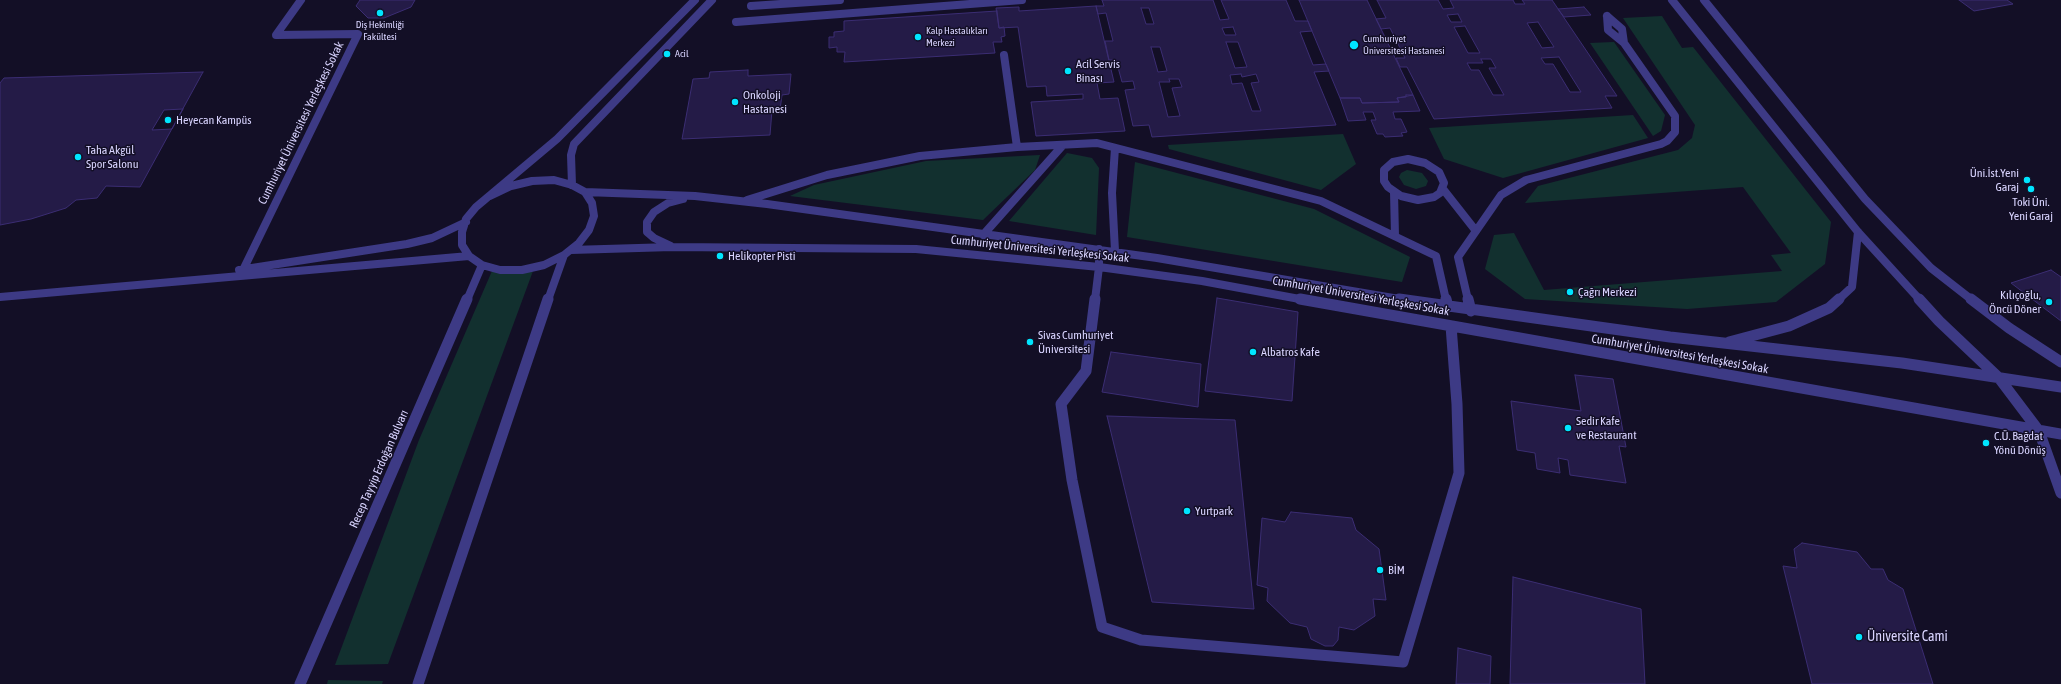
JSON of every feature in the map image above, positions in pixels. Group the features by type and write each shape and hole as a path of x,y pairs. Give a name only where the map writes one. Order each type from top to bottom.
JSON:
{"street":[{"name":"Cumhuriyet Üniversitesi Yerleşkesi Sokak","path":"243,270 358,34 276,35 301,0"},
{"name":"Cumhuriyet Üniversitesi Yerleşkesi Sokak","path":"585,192 592,203 594,216 589,230 579,243 568,252 544,265 522,270 500,270 482,265 469,256 462,245 462,232 466,222 476,207 557,139 695,0"},
{"path":"572,185 571,155 574,144 712,0"},
{"path":"758,0 736,22 1022,0"},
{"path":"751,6 840,0"},
{"path":"1672,0 1858,232 1939,321 2000,378 2039,431 2058,477 2061,493"},
{"path":"1704,0 1865,199 1931,268 2009,328 2061,362"},
{"path":"1471,311 1458,257 1501,195 1526,180 1662,144 1672,137 1676,127 1675,116 1624,42"},
{"path":"1004,55 1017,147"},
{"path":"743,201 827,175 920,156 1017,147 1097,144 1321,201 1436,256 1448,307"},
{"path":"983,235 1063,145"},
{"path":"1115,148 1112,193 1115,251"},
{"path":"1443,189 1434,197 1418,200 1401,196 1394,192 1384,181 1384,170 1393,162 1408,159 1425,163 1443,177 1443,189 1476,231"},
{"name":"Cumhuriyet Üniversitesi Yerleşkesi Sokak","path":"490,196 510,186 532,181 554,180 572,185 585,192 695,196 743,201 983,235 1115,251 1206,265 1471,311 1722,343 1902,363 2061,387"},
{"path":"1394,192 1395,236"},
{"name":"Cumhuriyet Üniversitesi Yerleşkesi Sokak","path":"672,246 654,238 647,232 647,222 654,212 668,203 695,196"},
{"name":"Cumhuriyet Üniversitesi Yerleşkesi Sokak","path":"182,281 407,244 432,238 466,222"},
{"name":"Cumhuriyet Üniversitesi Yerleşkesi Sokak","path":"1722,343 1789,326 1829,308 1852,287 1858,232"},
{"name":"Cumhuriyet Üniversitesi Yerleşkesi Sokak","path":"568,252 672,246 746,249 916,249 1099,267 1202,281 1586,351 1898,404 2061,434"},
{"path":"1099,249 1099,267 1086,371 1061,404 1072,480 1102,628 1141,640 1403,662 1459,473 1457,404 1451,326"},
{"path":"418,684 518,385 568,252"},
{"name":"Cumhuriyet Üniversitesi Yerleşkesi Sokak","path":"0,297 469,256"},
{"name":"Recep Tayyip Erdoğan Bulvarı","path":"300,684 482,265"}],"green space":[{"path":"1662,16 1682,48 1693,47 1831,222 1825,264 1776,302 1687,309 1525,299 1485,269 1494,235 1514,233 1544,290 1782,271 1771,255 1791,253 1743,187 1525,203 1538,186 1678,150 1692,138 1695,125 1623,18"},
{"path":"1614,42 1665,115 1661,131 1653,136 1590,43"},
{"path":"1633,115 1648,138 1503,178 1444,159 1429,128"},
{"path":"1343,134 1356,164 1321,190 1169,149 1168,145"},
{"path":"1067,153 1092,158 1099,168 1096,235 1009,221"},
{"path":"1040,155 1035,170 983,220 790,196 814,185 926,161"},
{"path":"1135,162 1314,209 1410,257 1402,282 1127,237"},
{"path":"1407,170 1422,173 1428,181 1426,186 1416,189 1404,185 1399,177 1401,173"},
{"path":"492,271 533,271 388,664 335,665 419,440"},
{"path":"328,680 383,681 382,684 327,684"}],"building":[{"name":"Diş Hekimliği Fakültesi","path":"360,0 415,0 411,7 384,18 368,18 356,6"},
{"path":"1102,0 1213,0 1220,20 1229,19 1221,0 1286,0 1295,21 1308,21 1312,31 1300,32 1313,65 1326,64 1329,71 1314,72 1336,125 1152,137 1149,125 1133,126 1125,90 1135,89 1133,81 1122,82 1116,60 1109,60 1105,41 1113,41 1106,13 1098,14 1096,6 1104,6","holes":["1141,8 1149,8 1154,24 1146,24","1233,27 1236,35 1225,35 1222,28","1226,42 1238,42 1247,67 1235,68","1151,47 1160,47 1167,71 1158,72","1241,74 1242,77 1256,74 1259,82 1251,83 1261,111 1252,111 1242,83 1232,84 1230,75","1169,79 1179,79 1182,87 1172,88 1180,116 1168,117 1159,82 1170,82"]},
{"name":"Cumhuriyet Üniversitesi Hastanesi","path":"1299,0 1367,0 1413,95 1397,98 1399,102 1362,103 1360,98 1340,98"},
{"path":"1377,0 1438,0 1443,9 1454,8 1450,0 1513,0 1515,4 1525,4 1522,0 1552,0 1617,96 1605,96 1612,108 1434,119 1407,67 1400,67 1396,58 1405,58 1390,28 1381,29 1376,19 1386,18","holes":["1458,14 1462,22 1451,22 1447,15","1538,22 1554,47 1542,48 1527,23","1465,26 1480,53 1468,53 1454,27","1559,57 1581,92 1570,92 1553,64 1545,64 1541,58","1481,59 1491,59 1496,68 1489,68 1504,95 1493,95 1479,70 1471,70 1467,63 1483,63"]},
{"path":"1959,0 2007,0 2013,4 1974,11"},
{"name":"Acil Servis Binası","path":"1096,6 1114,82 1097,83 1100,99 1118,98 1125,131 1036,136 1031,102 1083,99 1083,94 1047,96 1046,86 1027,87 1018,27 999,28 996,8 1019,7 1019,11"},
{"path":"1584,7 1591,15 1564,17 1558,9"},
{"name":"Kalp Hastalıkları Merkezi","path":"997,11 999,28 1004,27 1005,36 1001,37 1002,42 993,42 995,53 844,62 845,52 837,52 837,47 829,48 829,37 834,37 834,32 844,31 844,21"},
{"name":"Onkoloji Hastanesi","path":"748,70 748,76 791,74 789,94 782,95 780,110 772,110 770,135 682,139 693,79 709,78 710,72"},
{"name":"Taha Akgül Spor Salonu","path":"203,72 140,187 106,186 97,198 76,200 66,208 31,219 0,225 0,83 4,78"},
{"path":"1406,95 1413,95 1420,111 1393,112 1395,119 1401,119 1407,132 1401,133 1403,136 1385,137 1383,134 1377,134 1371,120 1376,120 1373,112 1363,112 1366,120 1348,121 1340,98 1360,98 1362,103 1399,102 1397,98 1406,97"},
{"name":"Heyecan Kampüs","path":"183,109 172,129 152,130 164,110"},
{"name":"Kılıçoğlu, Öncü Döner","path":"2051,270 2061,277 2061,321 2011,283"},
{"name":"Albatros Kafe","path":"1217,298 1298,312 1292,401 1205,391"},
{"path":"1111,352 1201,364 1198,407 1102,392"},
{"name":"Sedir Kafe ve Restaurant","path":"1575,375 1613,379 1626,447 1619,446 1626,483 1570,475 1568,460 1558,458 1560,473 1537,469 1535,453 1517,450 1511,401 1581,411"},
{"name":"Yurtpark","path":"1107,416 1235,420 1254,609 1152,602"},
{"path":"1291,512 1352,518 1356,530 1379,549 1386,600 1373,599 1375,616 1354,630 1339,627 1338,640 1333,646 1325,646 1311,639 1307,627 1290,623 1267,601 1268,588 1257,585 1262,518 1285,522"},
{"name":"Üniversite Cami","path":"1802,543 1857,552 1871,569 1883,569 1888,580 1903,589 1933,684 1812,684 1783,566 1797,568 1794,549"},
{"path":"1513,577 1641,609 1645,684 1510,684"},
{"path":"1458,648 1491,656 1490,684 1456,684"}],"place":[{"name":"Diş Hekimliği Fakültesi","path":"380,13"},
{"name":"Kalp Hastalıkları Merkezi","path":"918,37"},
{"name":"Cumhuriyet Üniversitesi Hastanesi","path":"1354,45"},
{"name":"Acil","path":"667,54"},
{"name":"Acil Servis Binası","path":"1068,71"},
{"name":"Onkoloji Hastanesi","path":"735,102"},
{"name":"Heyecan Kampüs","path":"168,120"},
{"name":"Taha Akgül Spor Salonu","path":"78,157"},
{"name":"Üni.İst.Yeni Garaj","path":"2027,180"},
{"name":"Toki Üni. Yeni Garaj","path":"2031,189"},
{"name":"Helikopter Pisti","path":"720,256"},
{"name":"Çağrı Merkezi","path":"1570,292"},
{"name":"Kılıçoğlu, Öncü Döner","path":"2049,302"},
{"name":"Sivas Cumhuriyet Üniversitesi","path":"1030,342"},
{"name":"Albatros Kafe","path":"1253,352"},
{"name":"Sedir Kafe ve Restaurant","path":"1568,428"},
{"name":"C.Ü. Bağdat Yönü Dönüş","path":"1986,443"},
{"name":"Yurtpark","path":"1187,511"},
{"name":"BİM","path":"1380,570"},
{"name":"Üniversite Cami","path":"1859,637"}]}
